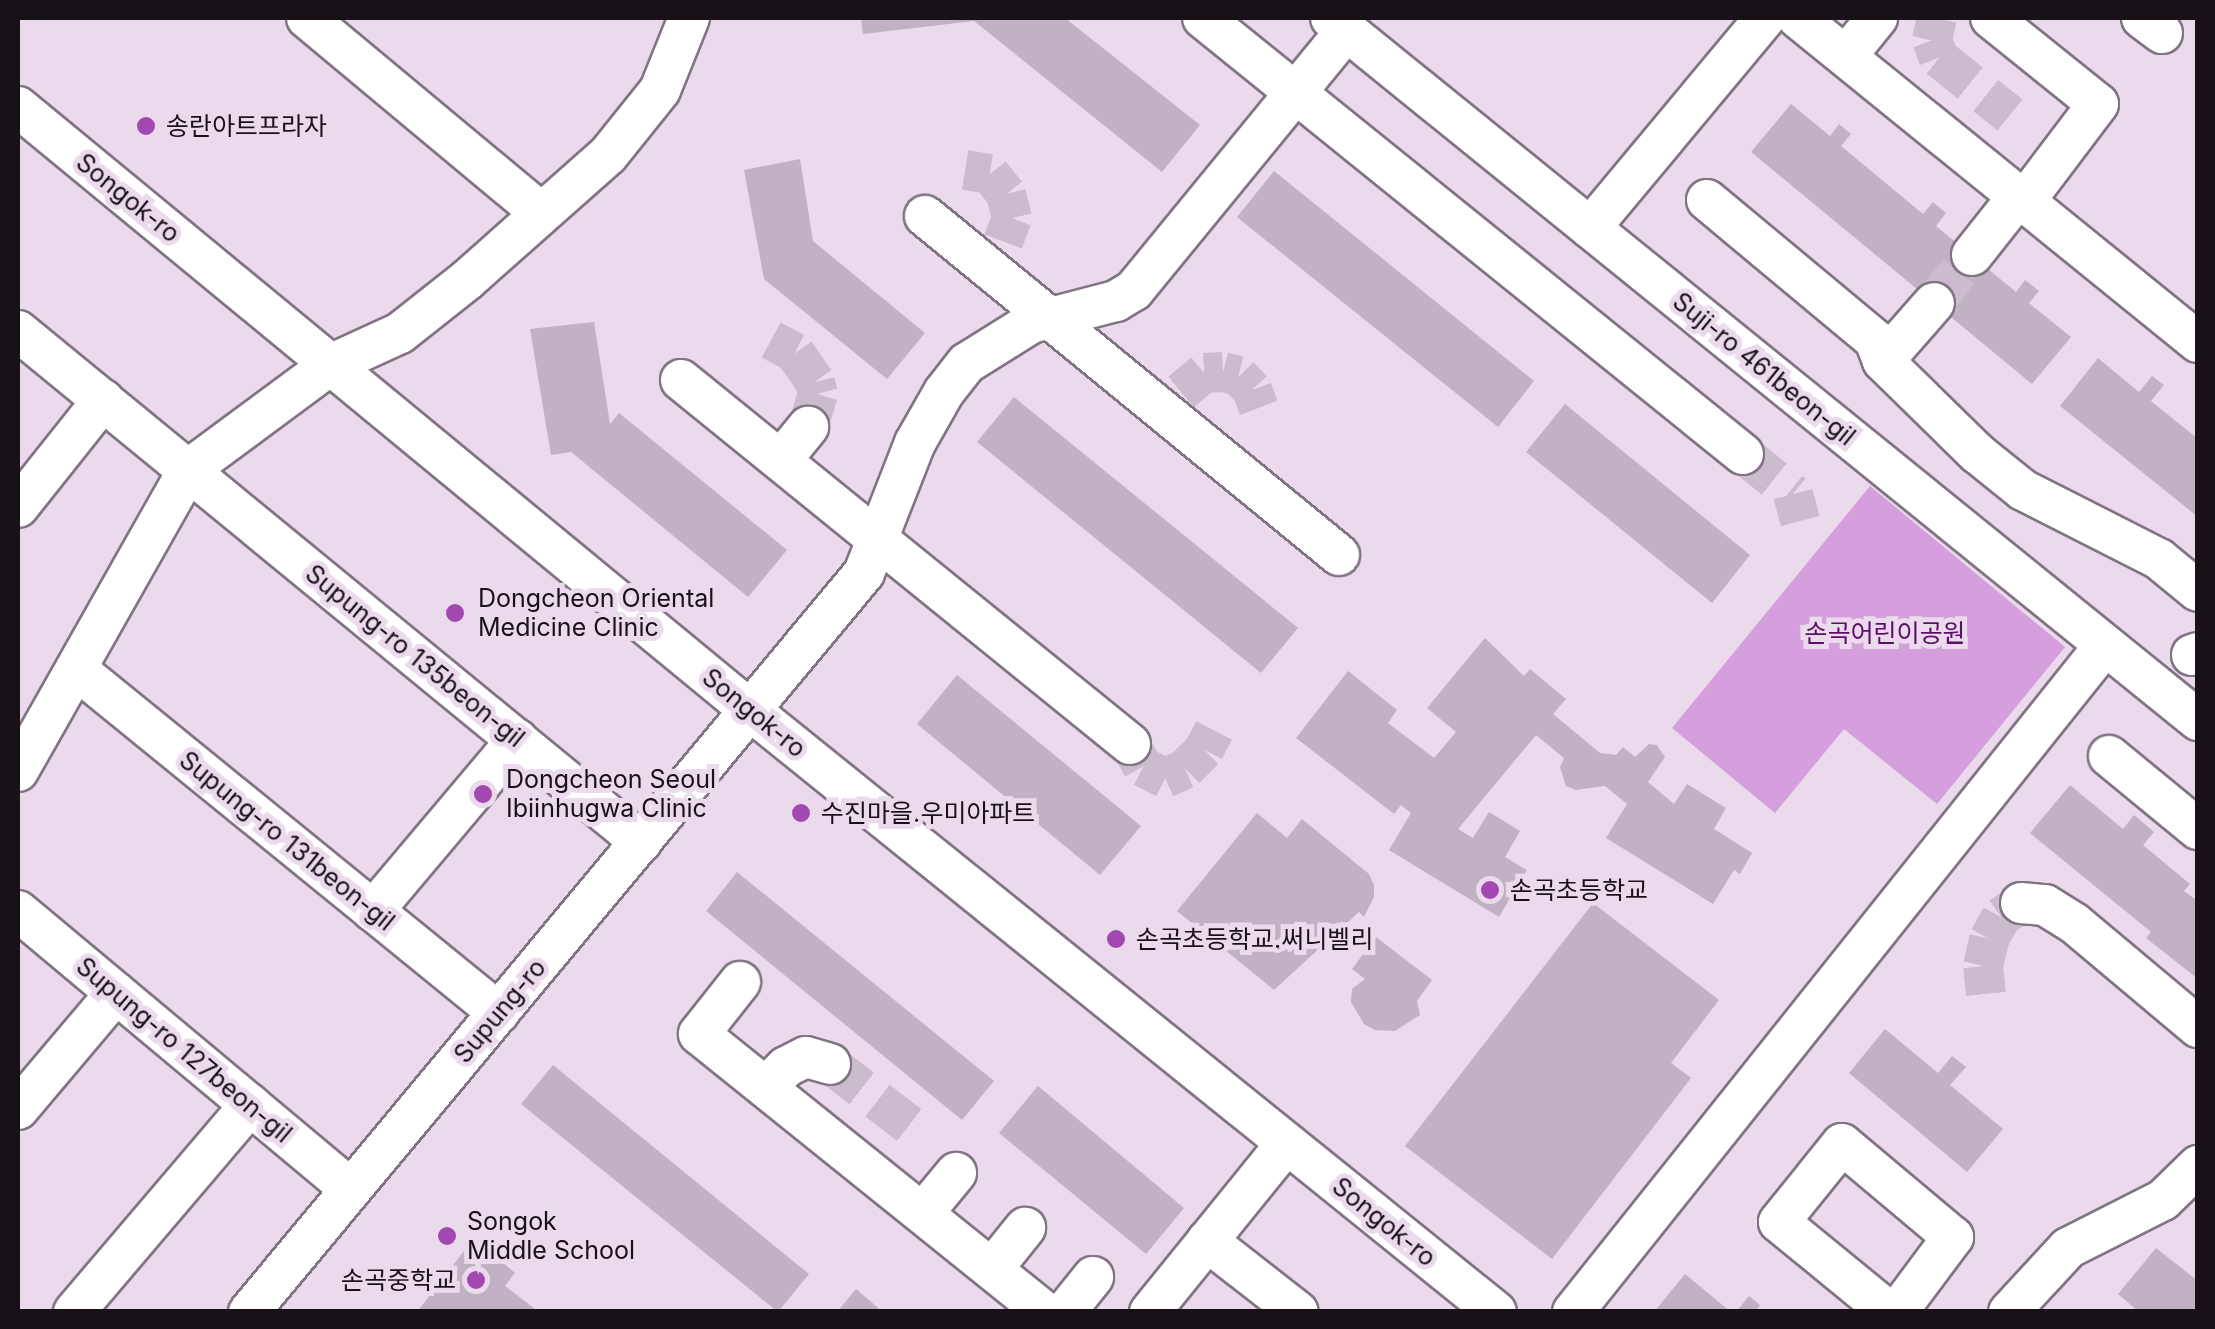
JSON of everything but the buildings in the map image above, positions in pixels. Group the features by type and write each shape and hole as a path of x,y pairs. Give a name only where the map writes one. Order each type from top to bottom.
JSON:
{"street":[{"path":"306,18 540,214"},
{"path":"18,770 188,470 330,365 400,333 468,280 608,155 660,90 690,18"},
{"path":"1203,18 1743,454"},
{"path":"1590,228 1765,18"},
{"path":"1798,18 2021,200 2193,330"},
{"path":"1846,55 1877,18"},
{"path":"1972,255 2098,104 1990,18"},
{"name":"Supung-ro","path":"249,1312 864,572 915,444 944,392 967,363 1014,333 1050,317 1116,301 1134,290 1294,94 1339,24"},
{"name":"Suji-ro 461beon-gil","path":"1339,24 2198,720"},
{"name":"Songok-ro","path":"18,107 751,711 1496,1312"},
{"path":"1708,200 1876,340 1883,361 1926,398 1951,429 2022,490 2159,560 2198,591"},
{"path":"925,216 994,253 1050,317 1174,402 1339,555"},
{"path":"1883,361 1934,303"},
{"name":"Supung-ro 135beon-gil","path":"18,331 641,842"},
{"path":"681,380 1130,744"},
{"path":"18,506 104,400"},
{"path":"781,460 808,426"},
{"path":"1574,1312 2105,645"},
{"name":"Supung-ro 131beon-gil","path":"76,669 498,1013"},
{"path":"373,911 517,740"},
{"path":"2109,756 2198,829"},
{"path":"2022,903 2045,906 2074,924 2198,1027"},
{"name":"Supung-ro 127beon-gil","path":"18,911 352,1189"},
{"path":"740,982 699,1034 1045,1312"},
{"path":"18,1108 116,992"},
{"path":"766,1088 786,1067 806,1057 830,1064"},
{"path":"74,1312 250,1104"},
{"path":"1150,1312 1286,1144"},
{"path":"2009,1312 2068,1248 2163,1200 2198,1166"},
{"path":"923,1213 956,1173"},
{"path":"992,1269 1025,1228"},
{"path":"1207,1241 1298,1312"},
{"path":"1065,1312 1093,1277"}],"green space":[{"name":"손곡어린이공원","path":"1870,486 2065,647 1937,804 1844,729 1775,813 1672,728"}],"tunnel":[{"path":"1937,18 1932,40 1939,58 2010,115"},
{"path":"965,170 990,174 1006,194 1012,218 1003,241"},
{"path":"1934,303 1972,255"},
{"path":"771,340 795,353 815,382 818,394 808,427"},
{"path":"1181,392 1204,373 1223,372 1239,376 1252,390 1259,408"},
{"path":"1743,454 1793,494 1800,521"},
{"path":"1130,744 1143,767 1165,778 1185,769 1204,750 1214,730"},
{"path":"1986,994 1983,966 1989,939 2001,917 2021,903"},
{"path":"830,1064 921,1134"}],"place":[{"name":"송란아트프라자","path":"146,126"},
{"name":"Dongcheon Oriental Medicine Clinic","path":"455,613"},
{"name":"Dongcheon Seoul Ibiinhugwa Clinic","path":"483,794"},
{"name":"수진마을.우미아파트","path":"801,813"},
{"name":"손곡초등학교","path":"1490,890"},
{"name":"손곡초등학교.써니벨리","path":"1116,939"},
{"name":"Songok Middle School","path":"447,1236"},
{"name":"손곡중학교","path":"476,1280"}]}
